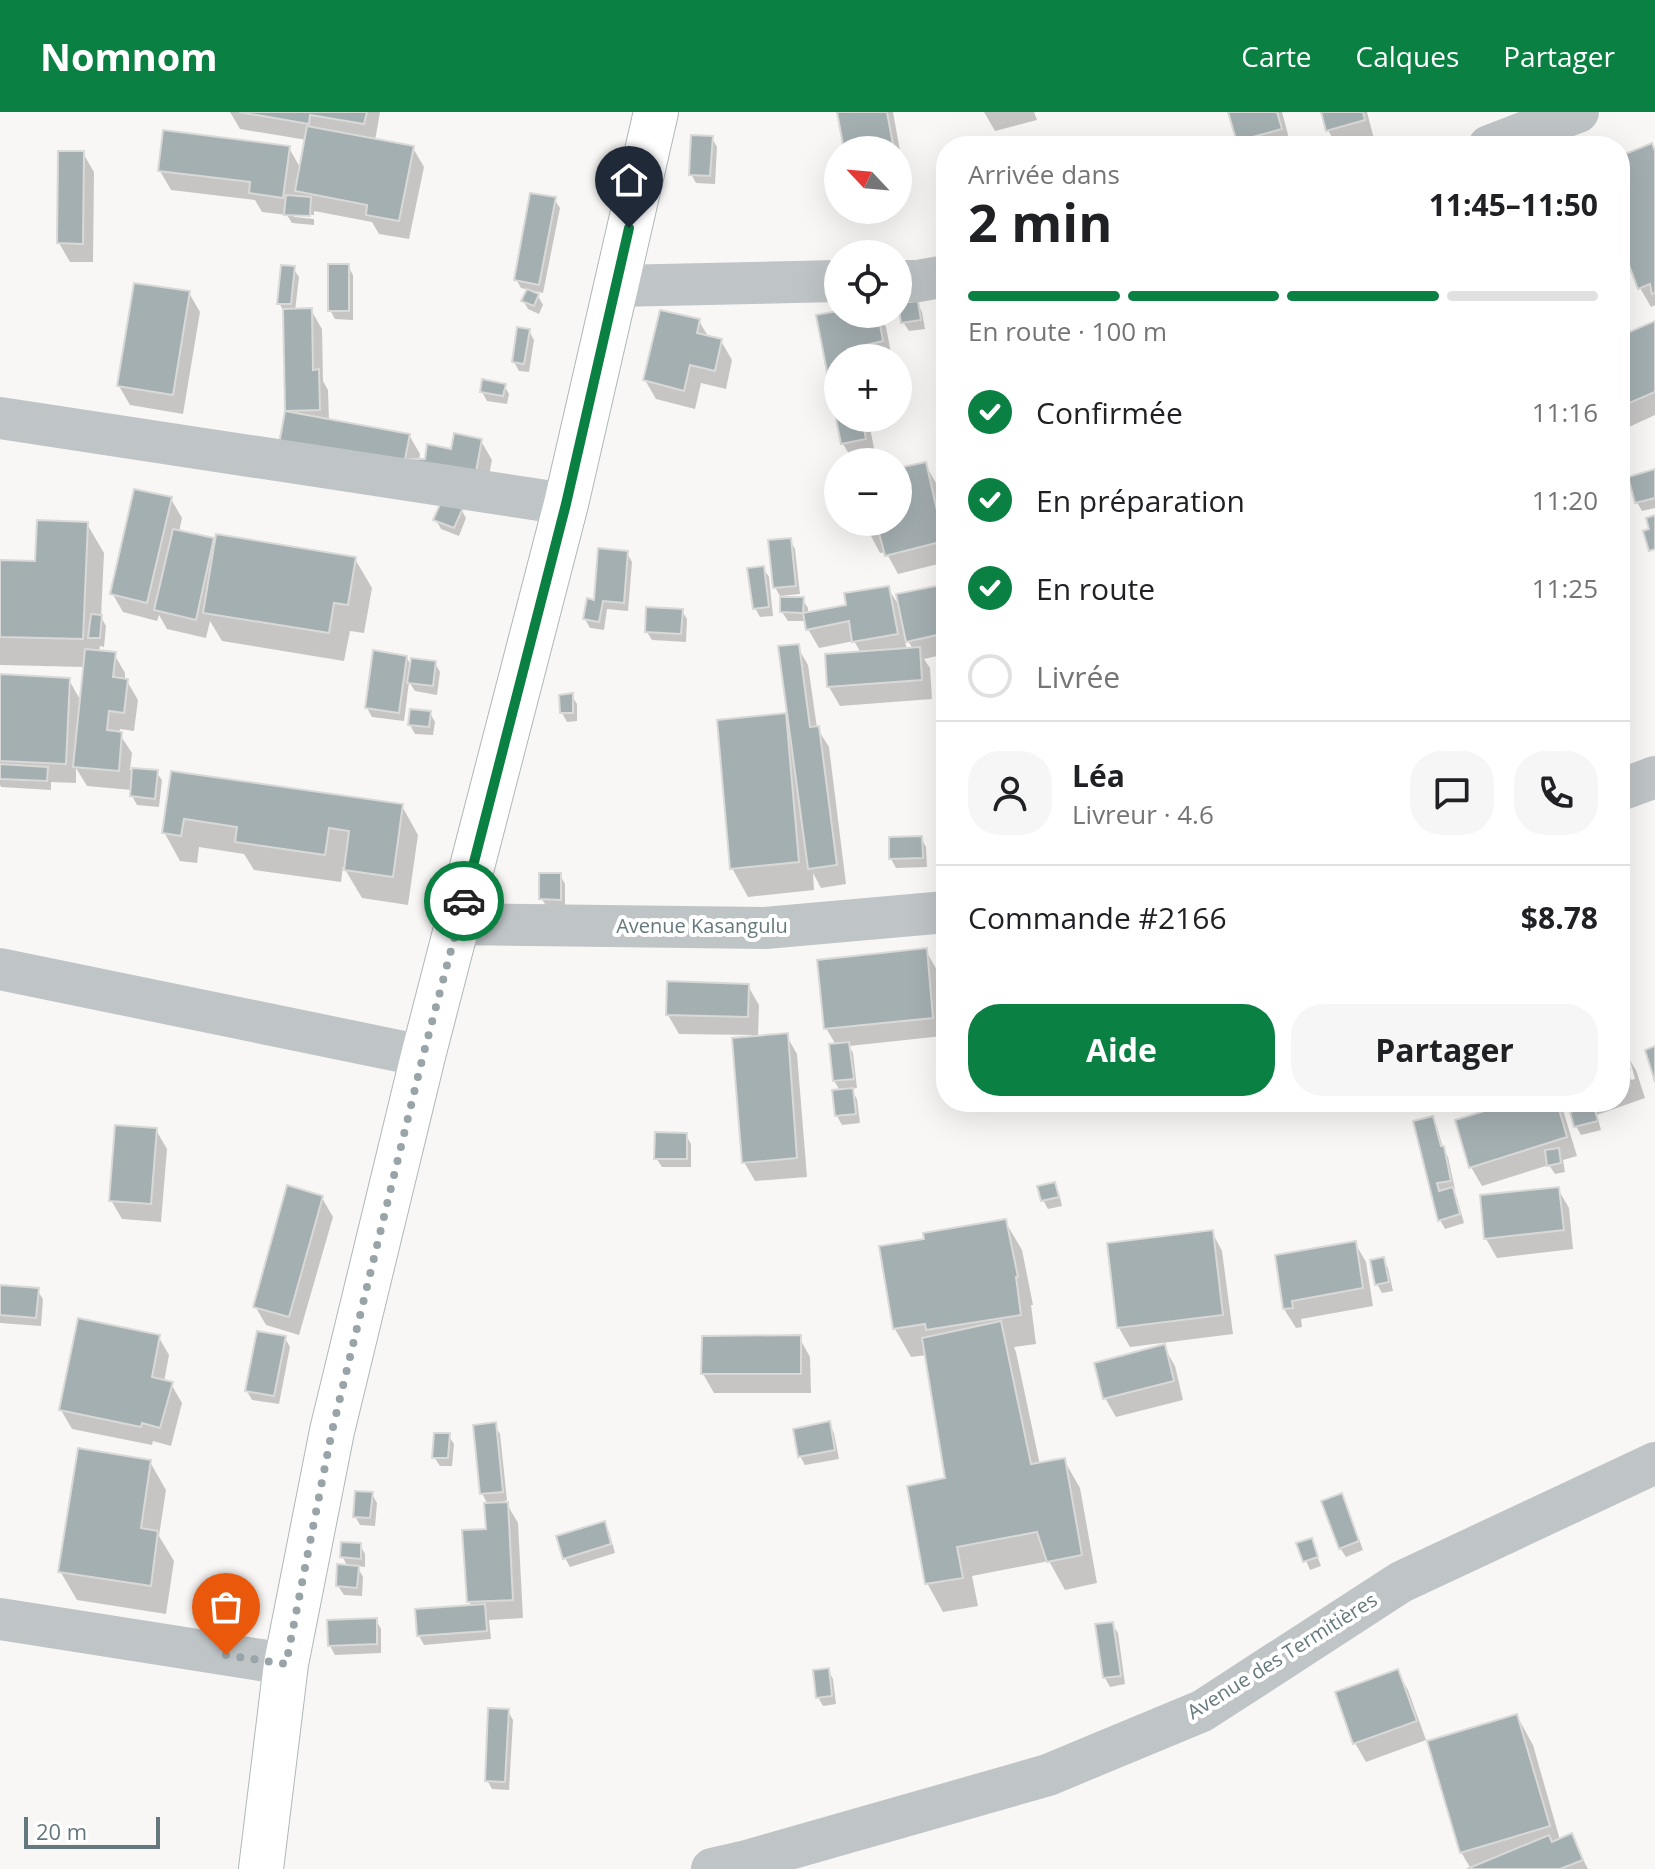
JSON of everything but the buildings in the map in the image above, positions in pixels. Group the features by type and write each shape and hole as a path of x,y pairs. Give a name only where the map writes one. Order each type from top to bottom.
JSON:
{"street":[{"path":"261,1869 286,1664 332,1431 423,1056 566,504 656,112"},
{"path":"1515,136 1578,112"},
{"path":"912,281 936,278"},
{"path":"615,286 824,281"},
{"path":"0,418 566,504"},
{"path":"1630,786 1655,777"},
{"name":"Avenue Kasangulu","path":"458,924 765,928 936,913"},
{"path":"0,969 423,1056"},
{"name":"Avenue des Termitières","path":"712,1869 1048,1775 1202,1711 1401,1582 1655,1463"},
{"path":"0,1619 286,1664"}],"way so far":[{"path":"226,1655 286,1664 332,1431 464,901"}],"route":[{"path":"464,901 566,504 629,228"}]}
